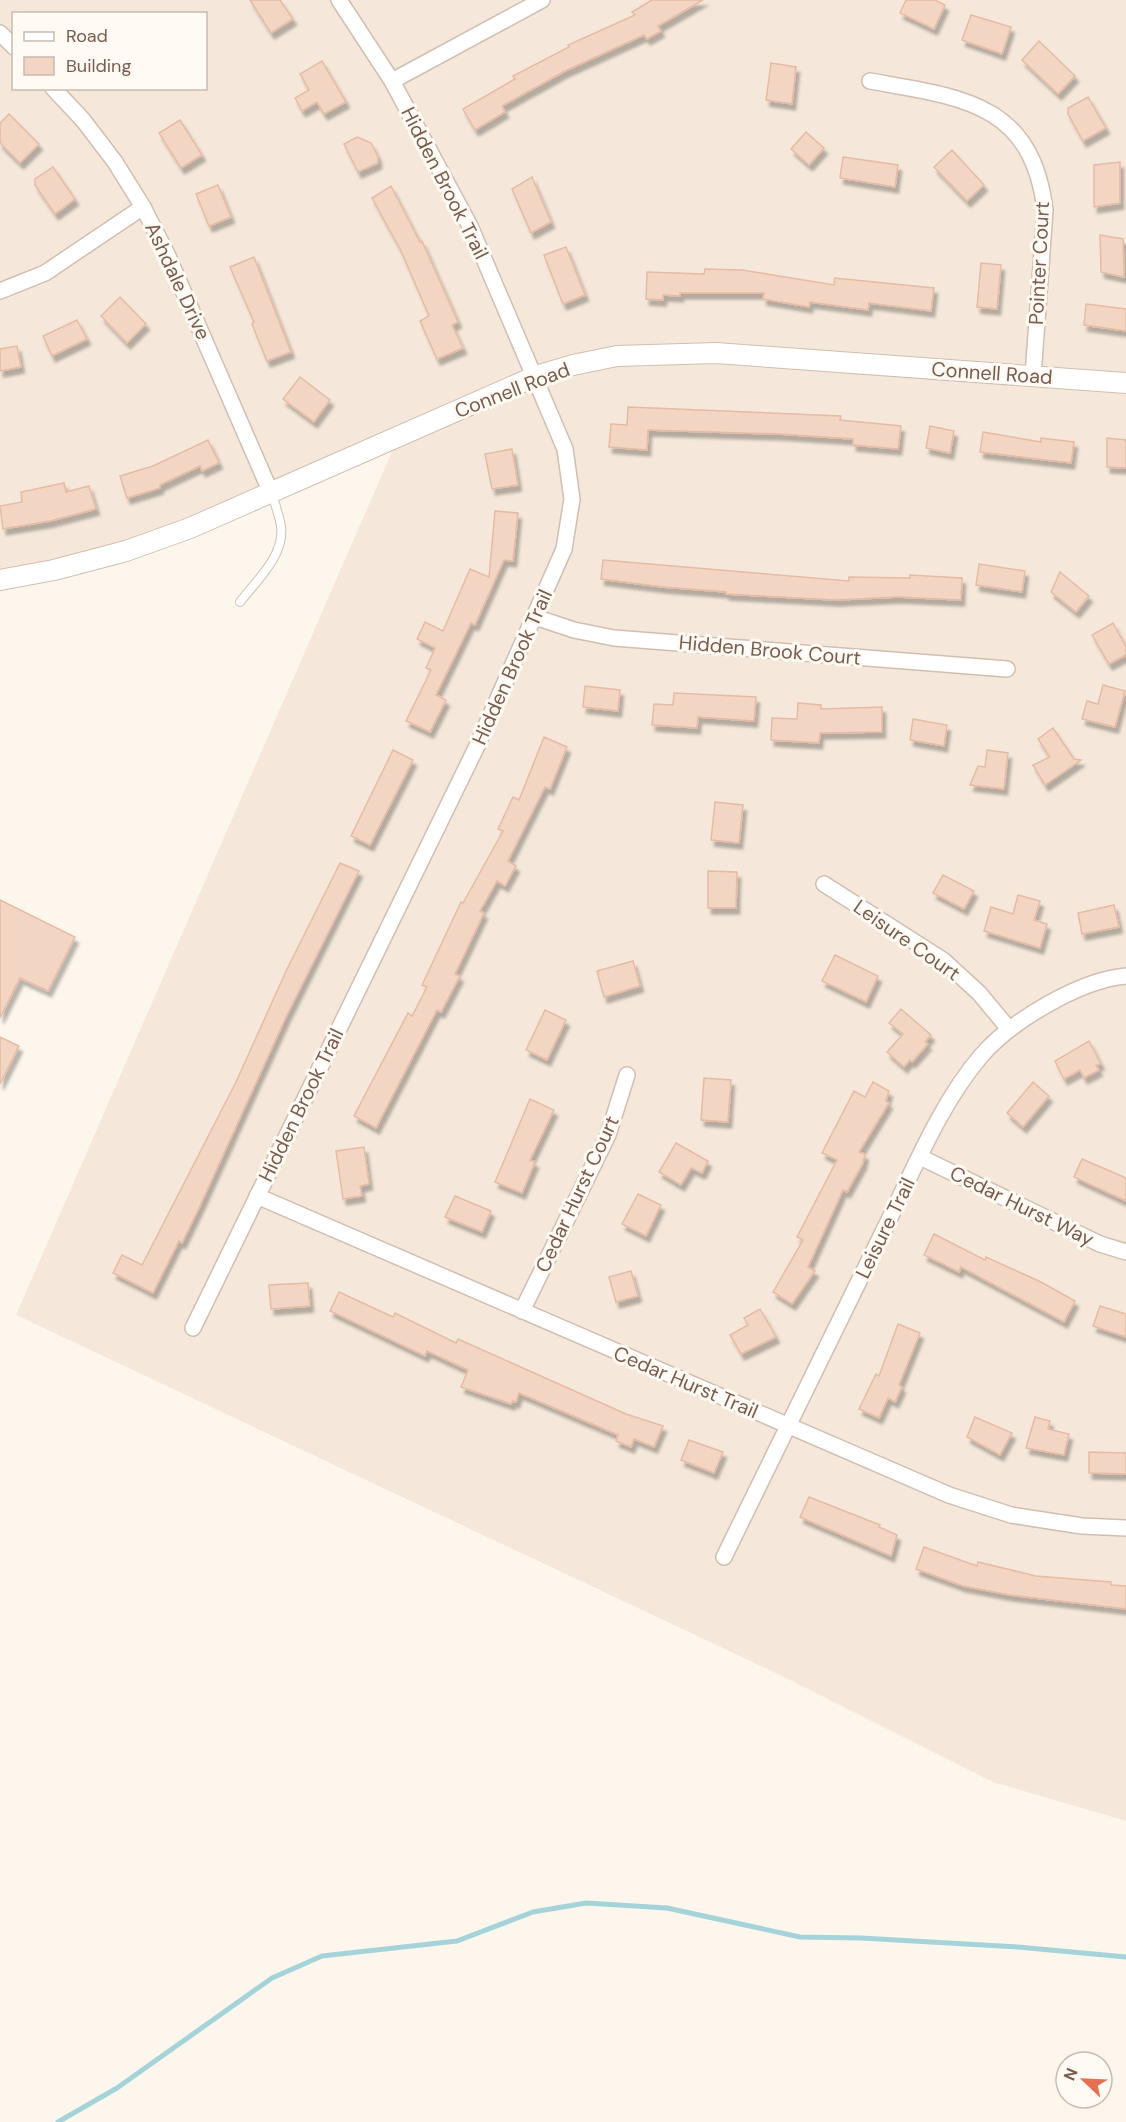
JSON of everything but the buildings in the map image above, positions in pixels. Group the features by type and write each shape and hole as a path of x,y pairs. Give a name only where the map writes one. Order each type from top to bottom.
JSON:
{"street":[{"name":"Hidden Brook Trail","path":"193,1328 476,748 536,617 564,549 572,499 565,449 536,376 470,226 392,81 339,0"},
{"path":"392,81 542,0"},
{"path":"0,33 12,45"},
{"name":"Pointer Court","path":"870,81 951,96 978,105 1010,127 1031,155 1042,183 1045,210 1033,376"},
{"name":"Ashdale Drive","path":"54,90 108,153 143,207 167,254 271,493"},
{"path":"0,291 45,273 143,207"},
{"name":"Connell Road","path":"0,580 54,570 126,551 190,528 536,376 573,365 617,356 716,353 1126,383"},
{"name":"Hidden Brook Court","path":"536,617 574,630 614,638 1007,669"},
{"name":"Leisure Court","path":"824,884 943,960 979,993 1009,1029"},
{"name":"Leisure Trail","path":"724,1557 920,1157 960,1082 982,1054 1009,1029 1061,996 1126,976"},
{"name":"Cedar Hurst Court","path":"522,1311 608,1135 627,1075"},
{"name":"Cedar Hurst Way","path":"920,1157 1100,1244 1126,1252"},
{"name":"Cedar Hurst Trail","path":"257,1196 949,1495 1011,1515 1082,1526 1126,1528"}],"lane":[{"path":"240,602 275,556 280,545 281,527 271,493"}],"shaded area":[{"path":"0,0 1126,0 1126,1821 993,1782 782,1676 16,1315 401,431 152,532 0,588"}],"waterway":[{"path":"58,2122 117,2088 272,1978 322,1956 457,1941 533,1912 586,1903 667,1908 800,1937 1018,1947 1126,1957"}]}
